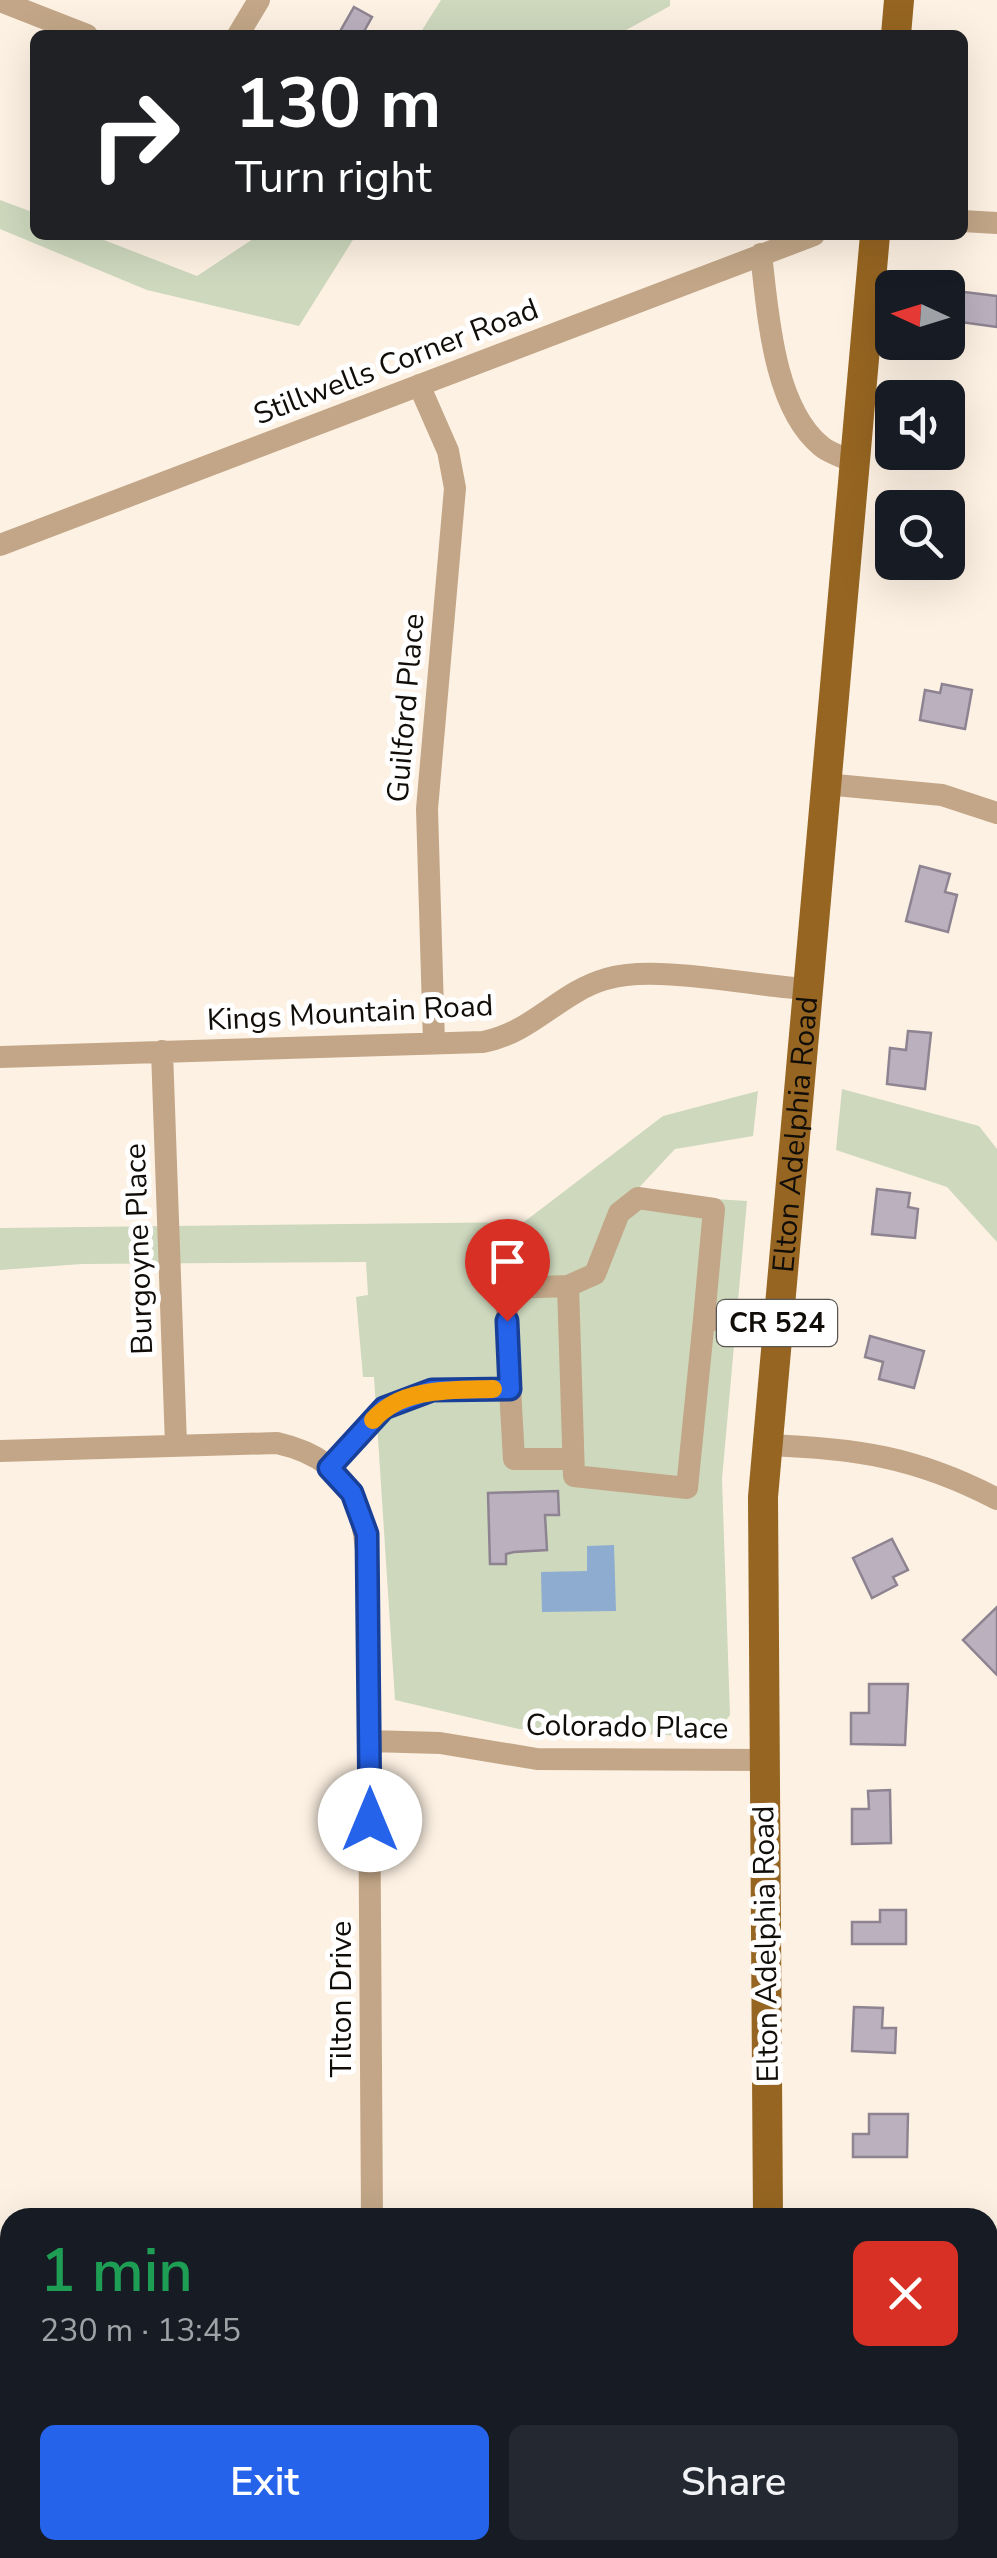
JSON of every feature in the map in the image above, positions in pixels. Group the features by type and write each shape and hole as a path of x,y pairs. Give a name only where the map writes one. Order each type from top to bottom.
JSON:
{"main road":[{"path":"896,30 899,0"},
{"name":"Elton Adelphia Road","path":"768,2208 766,1444 875,240"}],"street":[{"path":"241,30 259,0"},
{"path":"0,1 74,30"},
{"path":"968,221 997,223"},
{"name":"Stillwells Corner Road","path":"0,544 800,240"},
{"path":"761,254 775,356 798,417 822,448 857,463"},
{"name":"Guilford Place","path":"419,385 448,452 454,488 426,809 434,1044"},
{"path":"825,784 942,795 997,813"},
{"name":"Kings Mountain Road","path":"0,1056 483,1042 521,1031 587,986 625,974 806,988"},
{"name":"Burgoyne Place","path":"162,1051 176,1445"},
{"path":"568,1286 574,1476 687,1488 714,1209 638,1198 619,1213 594,1274 568,1286 506,1288 514,1459 573,1459"},
{"path":"704,1319 777,1325"},
{"path":"329,1468 384,1408 432,1390 510,1389"},
{"name":"Tilton Drive","path":"0,1451 277,1444 311,1455 352,1493 367,1534 372,2208"},
{"path":"766,1444 889,1455 946,1473 997,1499"},
{"name":"Colorado Place","path":"370,1740 440,1742 537,1759 764,1760"}],"green space":[{"path":"441,0 670,0 670,6 626,30 422,30"},
{"path":"0,200 30,211 30,240 104,240 197,276 251,240 353,240 299,326 147,290 0,229"},
{"path":"842,1089 979,1126 997,1149 997,1242 947,1187 836,1150"},
{"path":"758,1091 753,1136 675,1149 633,1194 747,1201 722,1479 730,1715 713,1737 519,1729 395,1700 374,1377 363,1377 356,1297 368,1295 366,1262 82,1264 0,1270 0,1228 524,1222 663,1116"}],"water":[{"path":"614,1545 616,1611 542,1612 541,1572 587,1571 587,1546"}],"building":[{"path":"354,7 372,17 365,30 341,30"},
{"path":"965,292 997,296 997,327 965,323"},
{"path":"942,684 972,690 965,729 920,720 925,690 940,693"},
{"path":"920,866 950,874 945,892 957,895 948,932 906,921"},
{"path":"908,1031 931,1033 925,1089 887,1084 890,1048 906,1050"},
{"path":"877,1189 910,1193 908,1207 918,1209 915,1238 872,1234"},
{"path":"870,1336 924,1351 914,1388 879,1379 883,1362 865,1357"},
{"path":"558,1491 559,1515 545,1515 547,1550 514,1552 506,1554 506,1564 490,1564 488,1493"},
{"path":"892,1539 908,1570 893,1577 897,1585 872,1598 853,1558"},
{"path":"997,1607 997,1675 963,1640"},
{"path":"869,1684 908,1684 905,1745 851,1744 851,1713 869,1713"},
{"path":"890,1790 891,1843 852,1844 852,1809 869,1809 868,1791"},
{"path":"880,1910 906,1910 906,1944 852,1944 852,1922 880,1922"},
{"path":"854,2007 883,2008 882,2028 896,2028 895,2053 852,2051"},
{"path":"869,2114 908,2114 907,2157 853,2157 853,2134 869,2134"}],"slow traffic":[{"path":"373,1420 384,1408 432,1390 493,1389"}],"route":[{"path":"370,1820 367,1534 352,1493 329,1468 384,1408 432,1390 510,1389 507,1321"}]}
